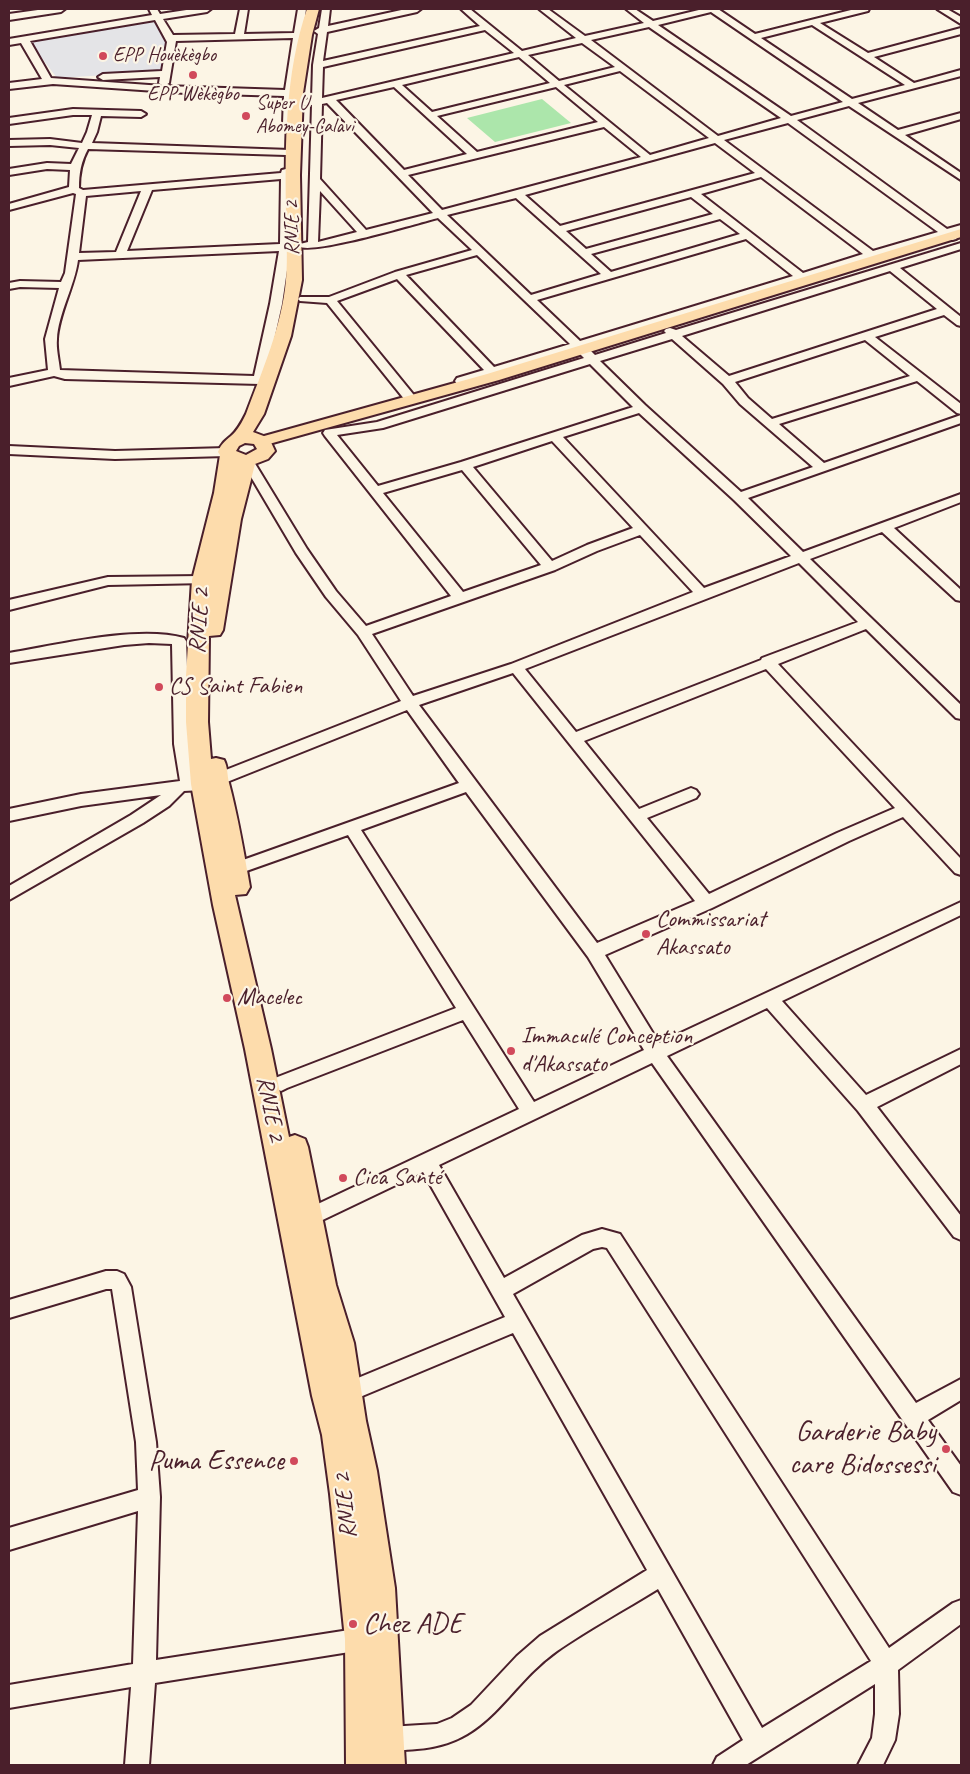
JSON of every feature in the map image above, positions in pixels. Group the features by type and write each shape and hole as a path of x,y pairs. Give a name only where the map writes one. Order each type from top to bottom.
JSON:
{"highway":[{"name":"RNIE 2","path":"196,784 210,688 212,638 231,519 247,448 249,426 282,336 294,280 298,247 313,9"},
{"name":"RNIE 2","path":"311,33 320,9"},
{"name":"RNIE 2","path":"308,98 290,175 304,299 288,355 260,426 223,493 202,580 199,620 196,784 226,905 258,1050 327,1396 337,1435 346,1494 362,1639 363,1765"},
{"name":"RNIE 2","path":"196,784 226,814 240,901 310,1217 322,1285 339,1343 351,1421 362,1470 379,1588 388,1765"}],"main road":[{"path":"586,353 672,333 958,238"},
{"path":"247,448 326,429 586,353 958,238"}],"street":[{"path":"9,17 61,9"},
{"path":"17,40 156,12 206,9"},
{"path":"239,37 244,9"},
{"path":"9,206 77,191 290,175 286,152 308,98 318,65 311,33 302,9"},
{"path":"311,33 326,9"},
{"path":"171,38 311,33 417,9"},
{"path":"465,9 648,157"},
{"path":"543,9 871,256"},
{"path":"630,9 958,238"},
{"path":"9,121 61,113 90,99 162,88 308,98 396,84 712,9 961,177"},
{"path":"753,37 865,9"},
{"path":"941,9 961,21"},
{"path":"156,12 172,42 162,88"},
{"path":"813,22 913,86"},
{"path":"318,65 487,26"},
{"path":"867,56 961,31"},
{"path":"9,33 51,81 90,99 97,113 93,135 75,167 77,191 73,257 71,273 65,285 64,295 51,339 54,372"},
{"path":"431,115 622,68"},
{"path":"73,257 298,247 325,244 518,194 961,73"},
{"path":"9,86 51,81 166,74"},
{"path":"396,84 474,155"},
{"path":"308,98 402,174 440,214 641,408 739,497 961,714"},
{"path":"298,247 313,244 314,179 308,98"},
{"path":"97,113 141,114"},
{"path":"896,134 961,116"},
{"path":"402,174 606,123"},
{"path":"9,143 50,142 86,146 286,152"},
{"path":"9,172 47,166 75,167"},
{"path":"558,230 762,174"},
{"path":"314,179 363,234"},
{"path":"120,256 148,186"},
{"path":"693,193 802,277"},
{"path":"518,194 608,275"},
{"path":"584,253 721,215"},
{"path":"529,299 748,235"},
{"path":"460,598 326,429 355,412 492,372 586,353 802,277 871,256 958,238"},
{"path":"672,333 892,267 958,238"},
{"path":"304,299 330,300 399,274 480,251"},
{"path":"892,267 961,322"},
{"path":"399,274 492,372"},
{"path":"11,284 65,285"},
{"path":"330,300 409,397"},
{"path":"727,381 946,310"},
{"path":"672,333 727,381 744,401 822,468"},
{"path":"866,336 961,410"},
{"path":"9,382 54,372 65,374 264,381"},
{"path":"770,423 919,377"},
{"path":"374,491 465,465 641,408"},
{"path":"739,497 961,419"},
{"path":"554,435 702,594"},
{"path":"9,450 115,455 247,448 301,550 332,594 363,632 410,703 469,785 594,952 656,1054 961,1484"},
{"path":"465,465 550,567"},
{"path":"9,894 196,784 410,703 516,667 702,594 961,498"},
{"path":"884,526 958,590"},
{"path":"363,632 550,567 592,548 641,530"},
{"path":"9,605 108,581 202,580"},
{"path":"573,740 767,661 868,623"},
{"path":"9,658 129,640 168,637 179,641 181,735 196,784"},
{"path":"767,661 961,869"},
{"path":"516,667 706,903"},
{"path":"9,815 81,800 196,784"},
{"path":"235,869 469,785"},
{"path":"637,816 691,794"},
{"path":"594,952 706,903 843,837 905,810"},
{"path":"352,828 530,1113"},
{"path":"310,1217 961,908"},
{"path":"770,1000 864,1106 958,1222"},
{"path":"281,1083 468,1011"},
{"path":"864,1106 961,1056"},
{"path":"427,1162 758,1744"},
{"path":"501,1290 589,1241 602,1238 613,1240 886,1664 887,1714 882,1740 870,1765"},
{"path":"9,1309 106,1280 117,1280 121,1287 146,1442 149,1497 144,1673 137,1765"},
{"path":"348,1392 519,1321"},
{"path":"914,1416 961,1388"},
{"path":"9,1539 149,1497"},
{"path":"388,1739 437,1736 460,1728 479,1713 525,1664 548,1644 662,1574"},
{"path":"725,1765 886,1664 961,1611"},
{"path":"9,1698 144,1673 362,1639"}],"shaded area":[{"name":"EPP Houèkègbo","path":"151,18 169,41 161,72 57,78 27,39"}],"green space":[{"path":"542,99 571,123 495,142 467,118"}],"place":[{"name":"EPP Houèkègbo","path":"103,56"},
{"name":"EPP Wèkègbo","path":"193,75"},
{"name":"Super U Abomey-Calavi","path":"246,116"},
{"name":"CS Saint Fabien","path":"159,687"},
{"name":"Commissariat Akassato","path":"646,934"},
{"name":"Macelec","path":"227,998"},
{"name":"Immaculé Conception d'Akassato","path":"511,1051"},
{"name":"Cica Santé","path":"343,1178"},
{"name":"Garderie Baby care Bidossessi","path":"946,1449"},
{"name":"Puma Essence","path":"294,1461"},
{"name":"Chez ADE","path":"353,1624"}]}
